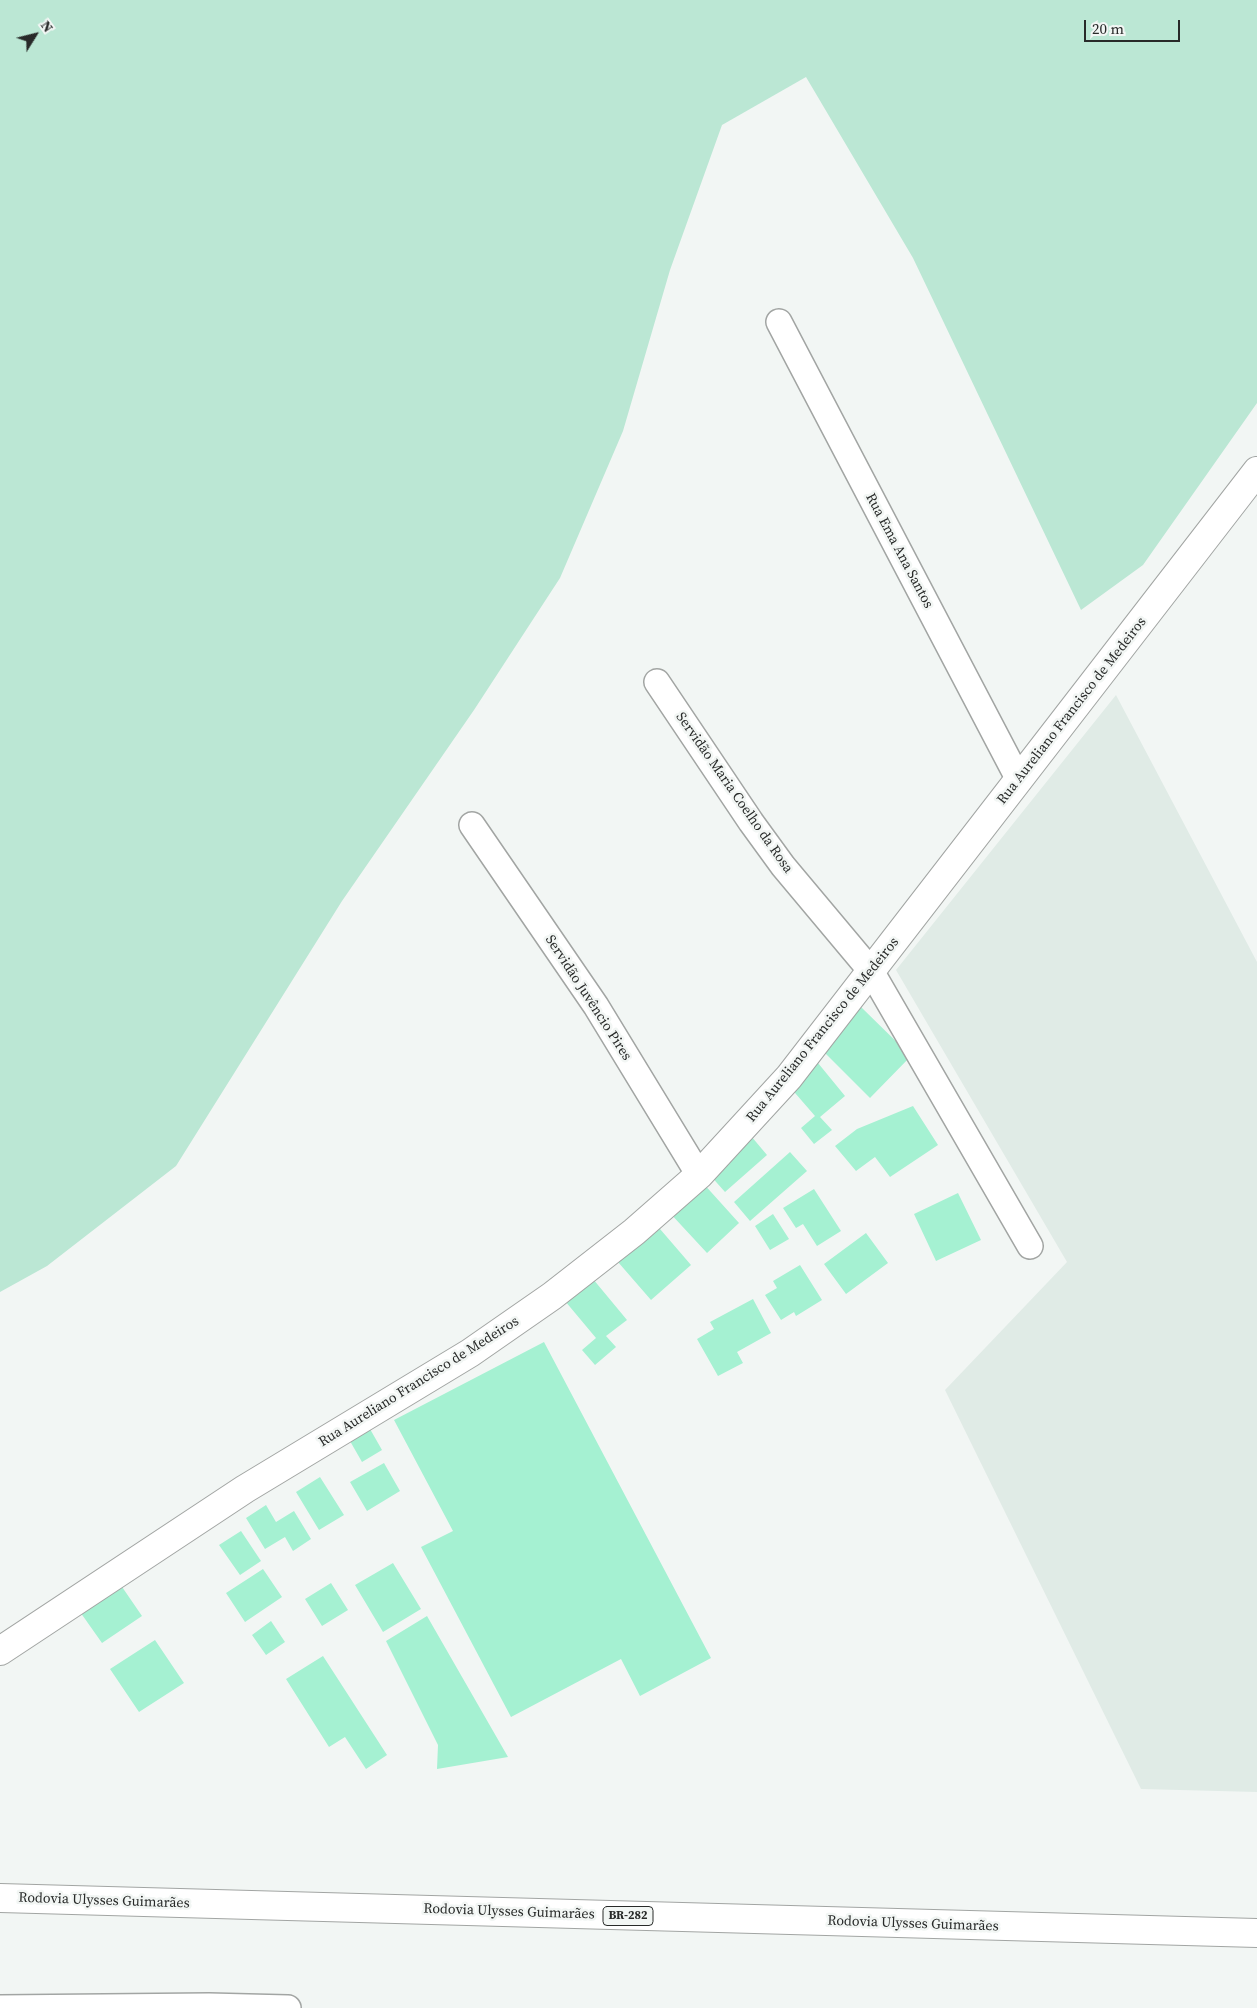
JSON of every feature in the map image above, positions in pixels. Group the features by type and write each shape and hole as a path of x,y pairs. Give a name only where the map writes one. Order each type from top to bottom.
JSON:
{"main road":[{"name":"Rua Aureliano Francisco de Medeiros","path":"0,1651 245,1489 470,1353 552,1296 634,1232 699,1174 789,1077 1257,471"},
{"name":"Rodovia Ulysses Guimarães","path":"0,1898 1257,1933"}],"street":[{"name":"Rua Ema Ana Santos","path":"779,322 1019,780"},
{"name":"Servidão Maria Coelho da Rosa","path":"657,682 750,822 871,971 1030,1246"},
{"name":"Servidão Juvêncio Pires","path":"472,825 596,1006 699,1174"},
{"path":"0,2008 209,2006 288,2008"}],"shaded area":[{"path":"1116,695 1257,962 1257,1792 1141,1789 945,1390 1067,1262 896,970"}],"green space":[{"path":"0,0 1257,0 1257,403 1143,565 1081,610 913,258 806,77 722,125 670,270 623,431 560,578 474,710 342,901 176,1166 47,1266 0,1292"}],"building":[{"path":"861,1007 911,1056 870,1098 821,1049"},
{"path":"818,1063 845,1096 820,1117 832,1130 814,1144 801,1128 815,1116 789,1086"},
{"path":"913,1106 938,1145 890,1177 875,1157 856,1171 835,1146 857,1129"},
{"path":"751,1136 767,1155 725,1192 709,1174"},
{"path":"790,1152 807,1171 750,1221 734,1202"},
{"path":"702,1182 739,1223 707,1253 669,1212"},
{"path":"814,1189 841,1231 817,1246 803,1224 796,1228 783,1208"},
{"path":"958,1193 981,1240 936,1261 914,1214"},
{"path":"773,1214 789,1239 770,1250 755,1226"},
{"path":"654,1222 691,1265 651,1300 618,1262 629,1253 624,1248"},
{"path":"866,1233 888,1263 846,1294 824,1264"},
{"path":"800,1265 822,1300 796,1316 794,1312 781,1320 765,1295 777,1288 773,1281"},
{"path":"593,1279 627,1320 606,1336 616,1347 595,1365 582,1350 596,1338 565,1301"},
{"path":"753,1299 771,1333 737,1352 743,1363 718,1376 697,1339 714,1329 710,1322"},
{"path":"544,1342 711,1658 640,1696 621,1659 511,1717 421,1547 453,1531 394,1420"},
{"path":"366,1422 382,1450 362,1462 346,1434"},
{"path":"384,1463 400,1491 367,1511 350,1482"},
{"path":"320,1477 344,1515 319,1530 296,1492"},
{"path":"266,1505 276,1522 294,1511 311,1539 293,1551 285,1537 265,1549 246,1518"},
{"path":"241,1531 261,1561 240,1575 219,1545"},
{"path":"393,1563 421,1609 383,1632 355,1585"},
{"path":"263,1569 282,1597 245,1622 226,1593"},
{"path":"118,1581 142,1616 102,1643 78,1609"},
{"path":"331,1583 348,1610 322,1626 305,1599"},
{"path":"427,1616 508,1757 437,1769 438,1745 386,1641"},
{"path":"271,1621 285,1642 266,1655 252,1635"},
{"path":"155,1640 184,1683 139,1712 110,1669"},
{"path":"323,1656 387,1755 366,1769 345,1737 329,1747 286,1679"}]}
